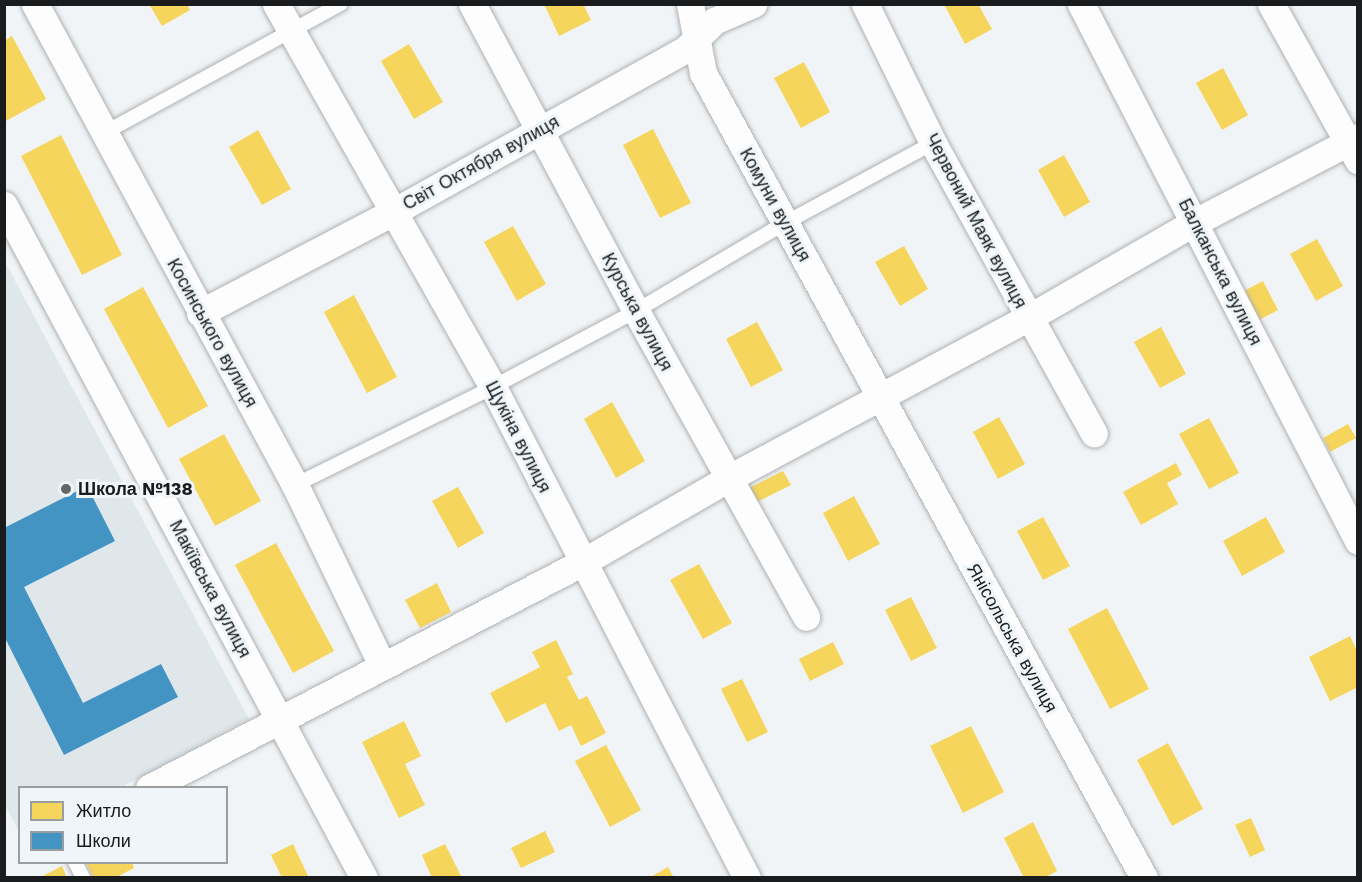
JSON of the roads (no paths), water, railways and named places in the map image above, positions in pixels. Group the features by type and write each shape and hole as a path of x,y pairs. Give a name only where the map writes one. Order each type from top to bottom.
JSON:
{"street":[{"name":"Косинського вулиця","path":"35,4 295,485 382,665"},
{"name":"Щукіна вулиця","path":"276,4 493,387 747,878"},
{"name":"Курська вулиця","path":"472,4 636,312 806,617"},
{"name":"Комуни вулиця","path":"690,4 703,73 880,399"},
{"name":"Світ Октября вулиця","path":"200,313 395,211 541,130 698,41 714,21 753,4"},
{"name":"Червоний Маяк вулиця","path":"865,4 933,143 1094,434"},
{"name":"Балканська вулиця","path":"1081,4 1358,541"},
{"path":"153,786 279,718 583,562 729,478 1028,318 1195,222 1354,147 1271,4"},
{"name":"Макіївська вулиця","path":"4,205 364,878"},
{"name":"Янісольська вулиця","path":"880,399 1144,878"}],"lane":[{"path":"104,133 341,4"},
{"path":"295,485 493,387 636,312 785,223 933,143"},
{"path":"76,864 83,878"}],"place":[{"name":"Школа №138","path":"66,489"}]}
